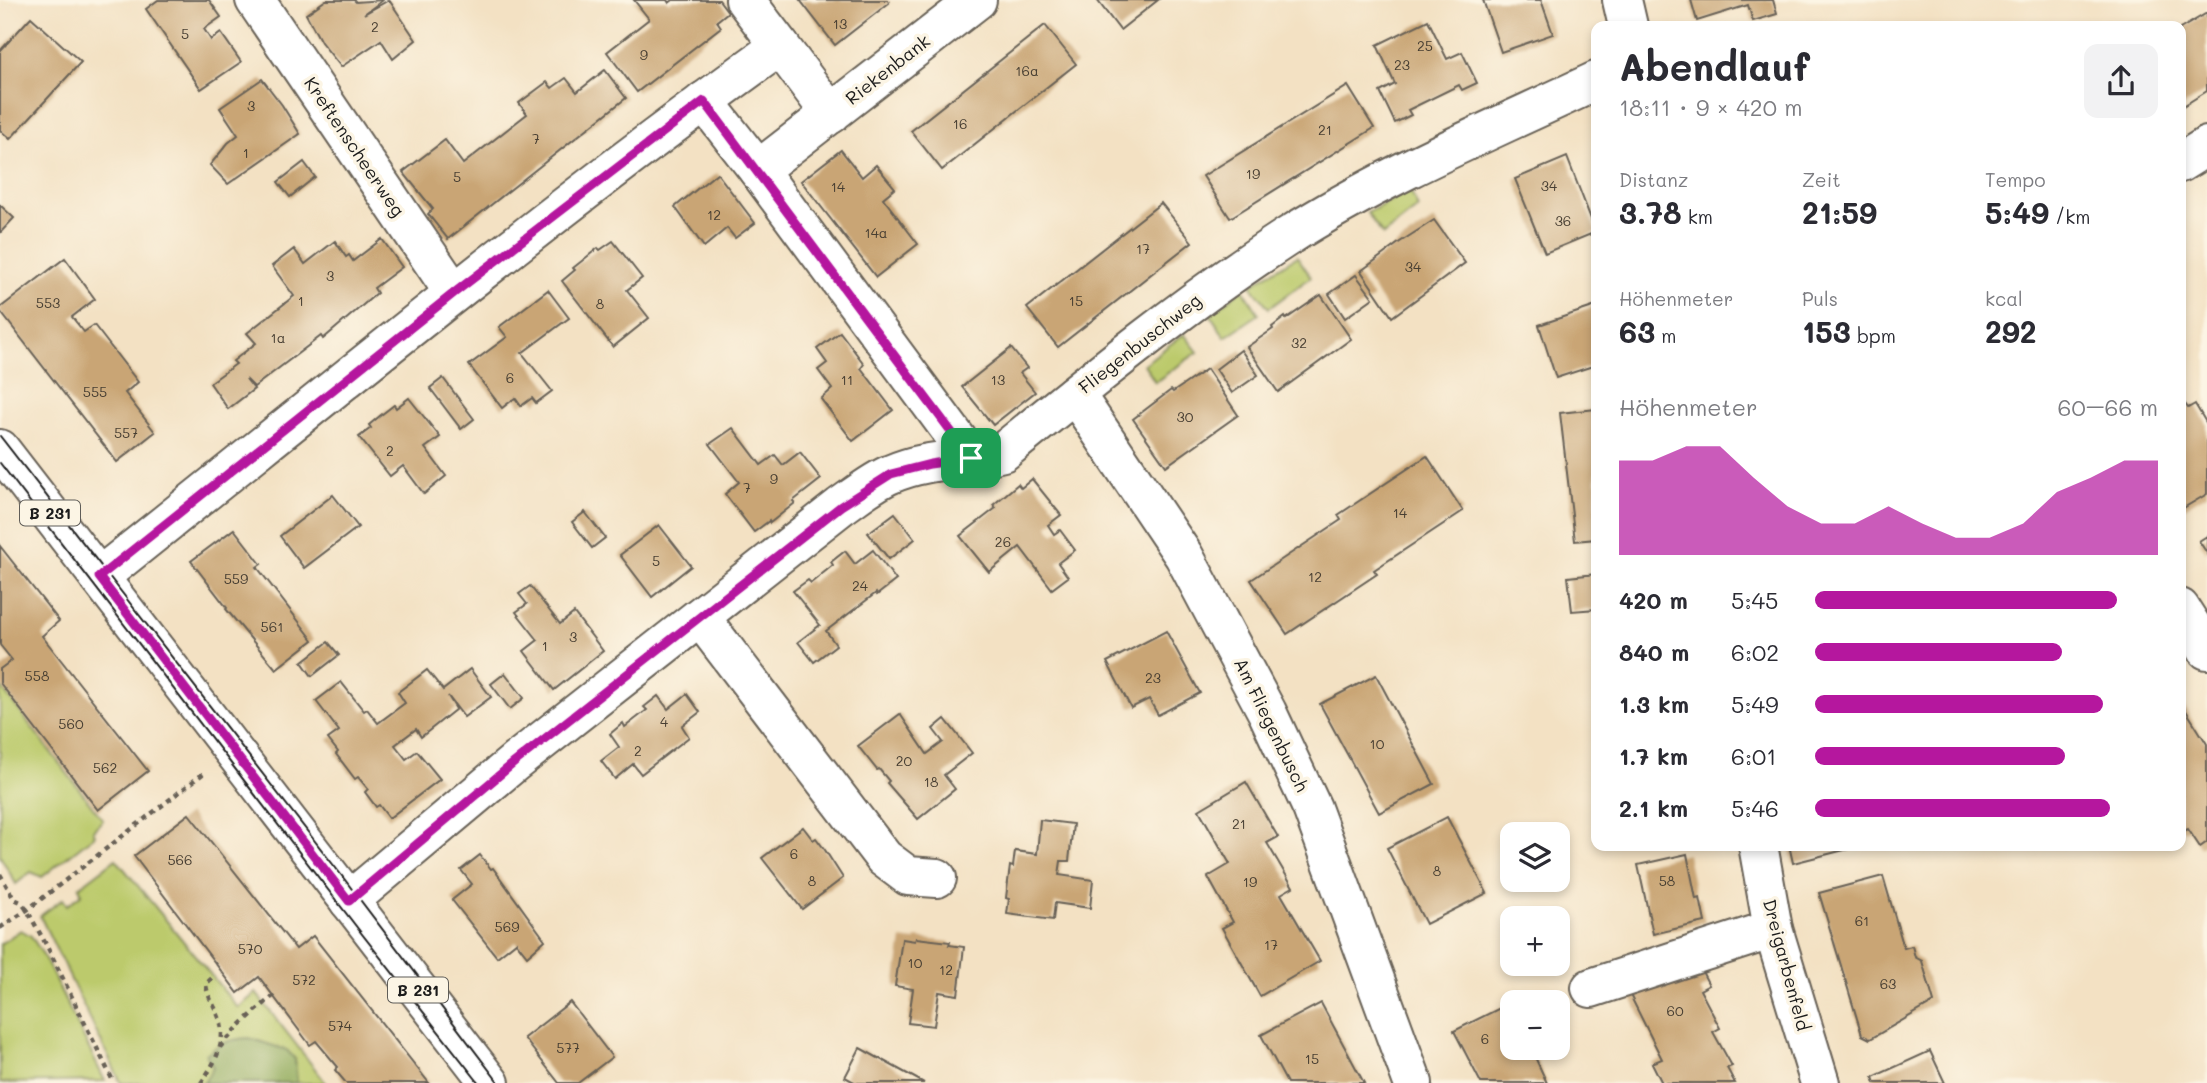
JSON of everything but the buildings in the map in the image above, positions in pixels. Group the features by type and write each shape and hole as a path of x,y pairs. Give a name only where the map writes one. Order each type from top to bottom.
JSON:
{"street":[{"name":"Kreftenscheerweg","path":"255,0 454,293"},
{"path":"99,577 454,293 779,46 745,0"},
{"name":"Riekenbank","path":"758,170 977,0"},
{"path":"1622,0 1627,21"},
{"name":"Riekenbank","path":"779,46 831,114"},
{"name":"Fliegenbuschweg","path":"349,901 515,762 841,506 891,474 930,464 1003,452 1199,297 1289,236 1362,194 1591,83"},
{"path":"704,101 971,458"},
{"path":"2186,159 2207,146"},
{"name":"Am Fliegenbusch","path":"1075,394 1184,556 1266,712 1312,808 1413,1083"},
{"name":"B 231","path":"0,449 488,1082"},
{"path":"700,617 884,858 908,876 937,878"},
{"path":"2186,617 2207,650"},
{"name":"Dreigarbenfeld","path":"1759,851 1773,929 1820,1083"},
{"path":"1591,988 1773,929"}],"path":[{"path":"0,928 174,795"},
{"path":"0,874 14,899 21,902 27,910 48,948 114,1083"},
{"path":"212,978 206,984 206,990 222,1024 220,1048"},
{"path":"201,1083 220,1048 240,1025 273,996"}],"green space":[{"path":"1410,190 1418,208 1383,235 1367,213"},
{"path":"1297,256 1311,277 1269,308 1251,285"},
{"path":"1243,289 1259,314 1225,337 1210,314"},
{"path":"1184,334 1198,352 1155,382 1144,364"},
{"path":"0,686 103,820 93,830 95,835 42,877 31,872 16,884 0,856"},
{"path":"116,859 238,1008 256,993 326,1083 121,1083 40,916 63,899 67,905 82,894 79,887"},
{"path":"21,930 31,936 42,953 105,1081 0,1083 0,944"},
{"path":"249,1038 287,1050 295,1059 297,1083 204,1083 213,1067 206,1054 226,1042"}],"tram line":[{"path":"0,436 499,1083"},
{"path":"0,463 479,1083"}],"route":[{"path":"704,101 971,458 930,464 891,474 841,506 515,762 349,901 99,577 454,293 704,101"}]}
